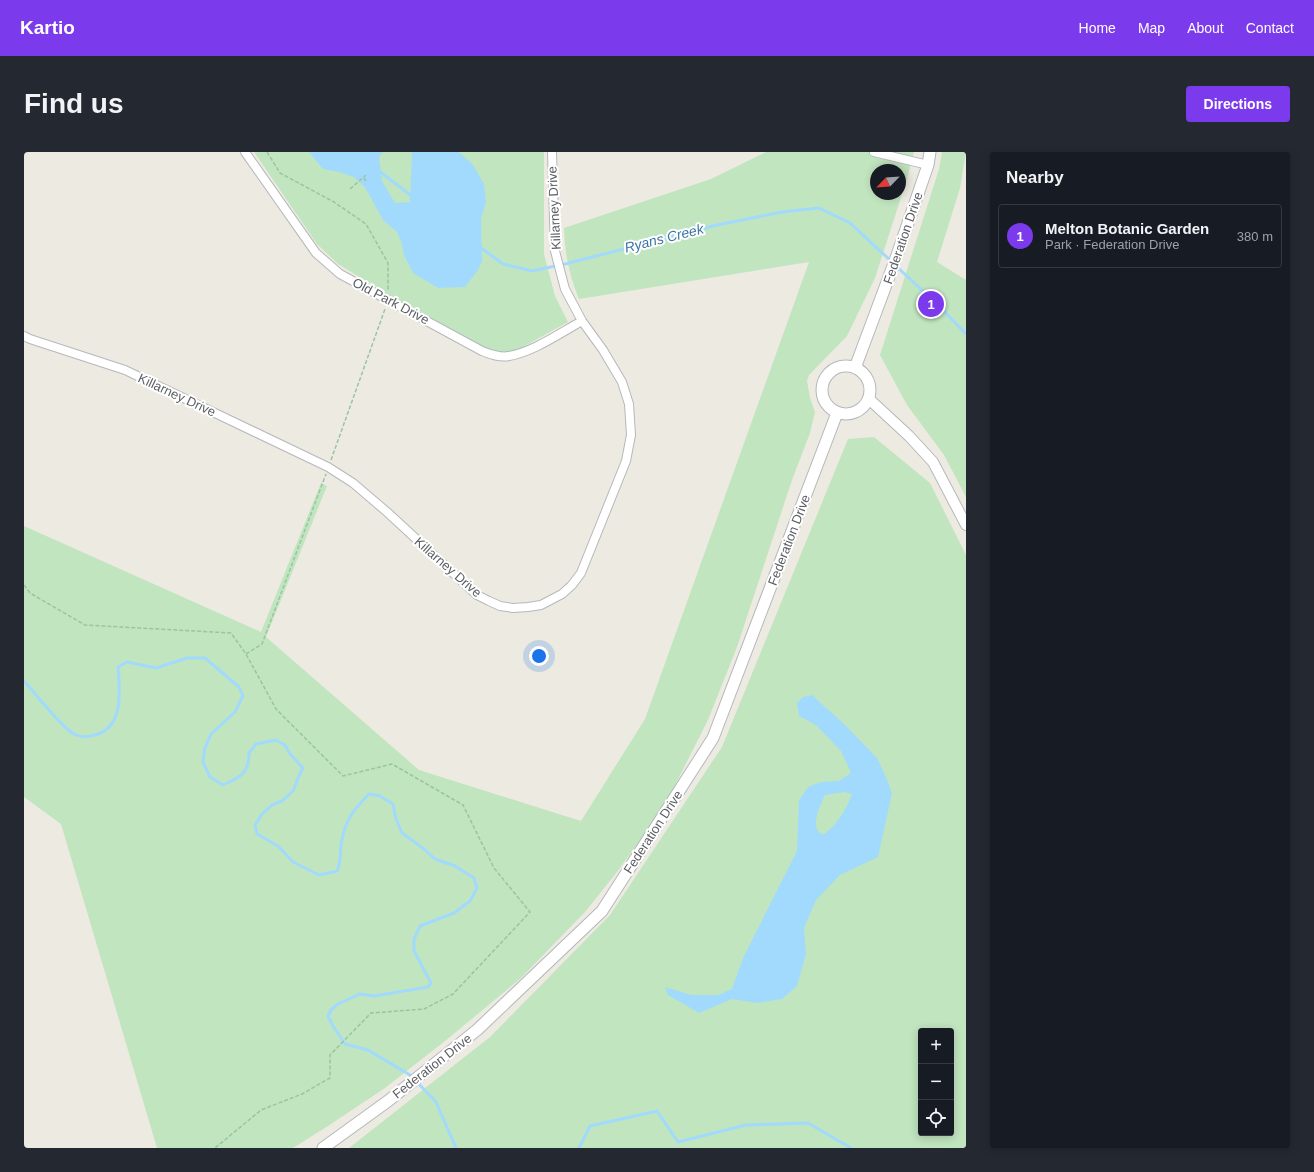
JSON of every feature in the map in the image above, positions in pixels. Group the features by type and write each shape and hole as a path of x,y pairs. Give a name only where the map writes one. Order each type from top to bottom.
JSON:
{"main road":[{"name":"Federation Drive","path":"856,368 892,271 928,165 930,152"},
{"path":"846,366 856,368 863,373 869,381 869,399 864,407 856,413 846,414 837,412 829,407 824,399 822,390 824,381 829,373 837,368 846,366"},
{"name":"Federation Drive","path":"324,1148 388,1101 477,1030 602,911 714,738 837,412"}],"street":[{"name":"Old Park Drive","path":"245,152 316,253 340,274 482,351 492,355 508,357 535,347 582,321"},
{"name":"Killarney Drive","path":"24,336 125,370 328,467 358,487 477,595 500,606 513,608 541,605 562,594 572,585 581,573 626,461 631,435 629,404 622,382 603,350 582,321 566,289 560,271 555,251 552,152"},
{"path":"874,152 928,165"},
{"path":"869,399 910,436 933,462 966,525"}],"path":[{"path":"246,654 262,644 388,300 388,264 366,224 334,202 280,173 267,152"},
{"path":"350,189 366,175"},
{"path":"24,585 30,593 85,624 231,633 246,654 276,709 343,776 392,764 463,805 494,868 530,912 453,994 424,1009 371,1013 330,1055 330,1078 302,1094 261,1110 215,1148"}],"green space":[{"path":"254,152 544,152 544,254 555,296 568,322 512,353 494,353 381,290 338,264 317,244"},
{"path":"766,152 914,152 906,182 906,164 870,164 870,200 900,200 875,278 847,336 809,375 807,381 810,398 815,412 810,433 792,480 737,647 708,720 663,809 617,872 585,912 521,978 450,1037 385,1088 293,1148 157,1148 61,824 24,797 24,526 261,632 321,483 327,486 266,637 419,770 581,821 645,719 809,262 579,299 568,264 564,228 711,179"},
{"path":"942,152 966,152 960,188 937,262 966,280 966,497 944,455 907,405 880,355 939,169"},
{"path":"874,437 930,483 966,555 966,1148 349,1148 490,1037 610,915 722,747 848,439"}],"water":[{"path":"309,152 383,152 379,157 382,181 395,203 410,202 412,152 459,152 473,165 484,184 486,203 481,218 482,261 478,270 465,287 438,288 413,273 404,255 402,244 397,232 383,220 365,187 354,177 323,169"},
{"path":"812,695 844,724 877,758 885,775 892,793 878,857 840,875 816,900 804,928 806,954 797,986 782,999 757,1003 732,999 699,1013 668,995 665,987 691,995 718,995 732,989 743,958 797,851 799,800 808,787 821,782 839,781 851,773 841,751 816,725 799,716 797,703 803,697","holes":["844,792 852,794 847,806 837,822 823,835 821,834 816,827 816,823 819,808 825,795"]}],"waterway":[{"name":"Ryans Creek","path":"379,171 413,197"},
{"name":"Ryans Creek","path":"480,247 503,264 532,271 717,225 782,212 819,208 850,223 892,262"},
{"name":"Ryans Creek","path":"896,266 937,304 966,334"},
{"path":"24,681 68,730 82,737 87,737 104,731 111,725 116,716 119,697 118,667 127,662 156,668 187,658 205,658 239,687 243,696 235,712 211,734 205,748 203,762 210,777 223,785 234,780 245,770 249,760 249,753 256,744 276,740 285,745 290,754 303,768 293,791 282,801 272,805 262,814 255,825 257,834 278,846 293,862 319,875 337,871 340,862 342,838 350,817 369,794 380,796 393,804 396,819 402,833 435,859 455,866 474,878 477,888 470,901 454,913 420,926 414,939 414,951 431,983 428,987 374,996 360,994 338,1004 331,1010 328,1016 345,1044 368,1050 413,1078"},
{"path":"417,1082 436,1102 456,1148"},
{"path":"579,1148 590,1126 657,1111 678,1142 746,1125 808,1123 851,1148"}],"place":[{"name":"Melton Botanic Garden","path":"931,304"}]}
